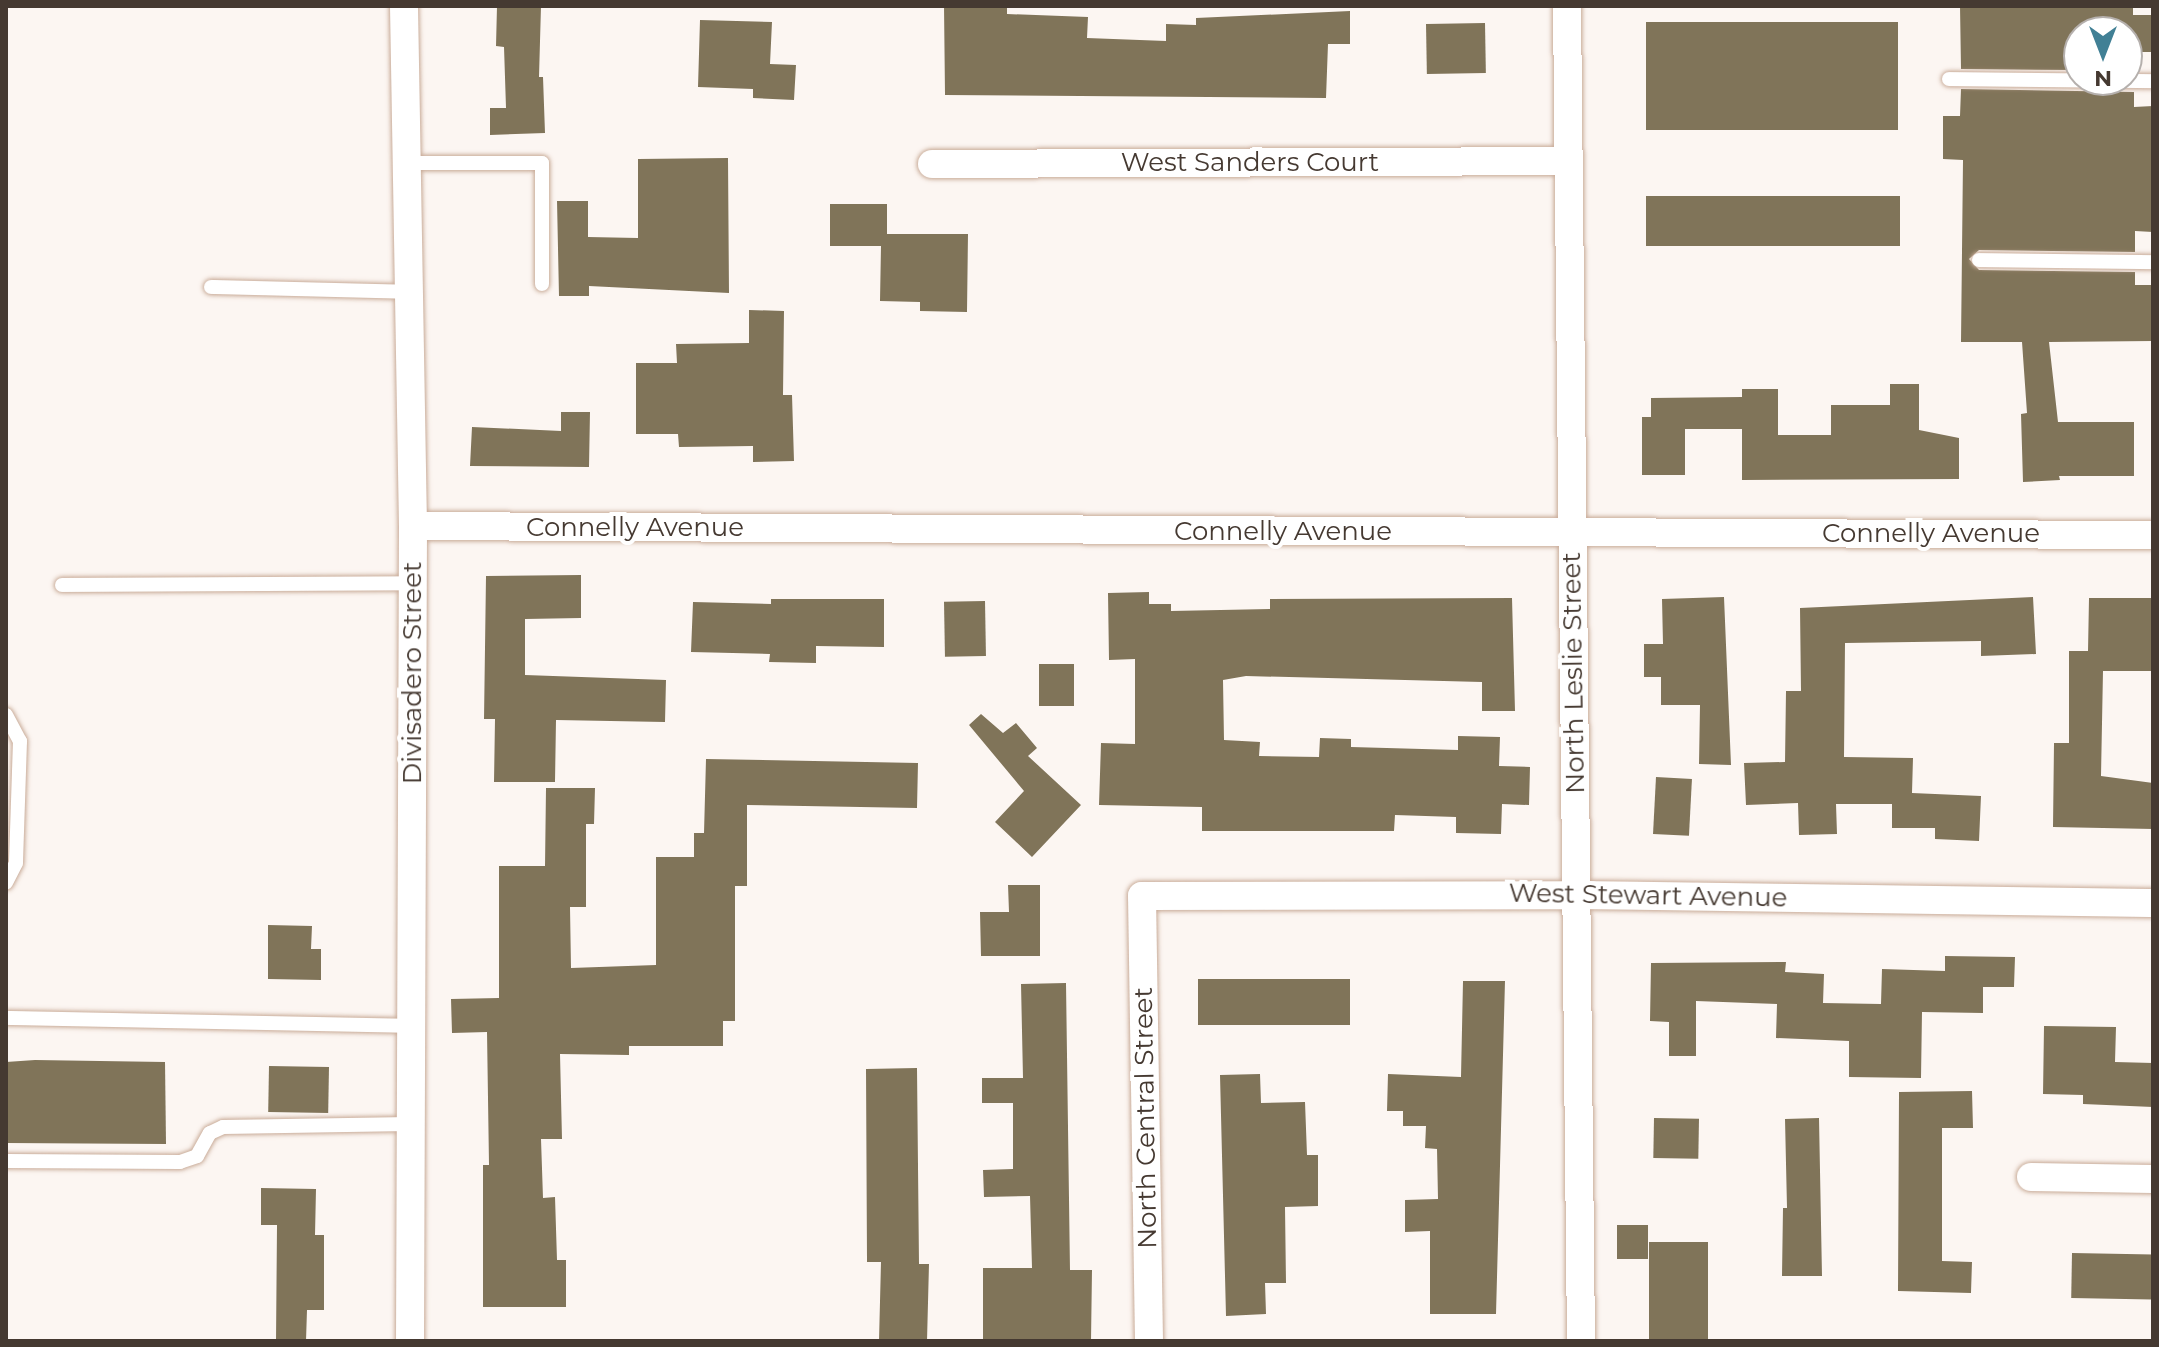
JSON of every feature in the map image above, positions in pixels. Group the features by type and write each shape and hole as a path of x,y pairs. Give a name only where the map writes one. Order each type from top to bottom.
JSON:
{"street":[{"name":"Divisadero Street","path":"404,6 413,526 410,1341"},
{"name":"North Leslie Street","path":"1567,6 1581,1341"},
{"name":"West Sanders Court","path":"932,164 1568,161"},
{"name":"Connelly Avenue","path":"413,526 2153,535"},
{"name":"West Stewart Avenue","path":"1142,896 1577,895 2153,903"},
{"name":"North Central Street","path":"1142,896 1149,1341"},
{"path":"2031,1177 2153,1179"}],"lane":[{"path":"1949,79 2153,81"},
{"path":"407,163 542,163 542,284"},
{"path":"1979,260 2153,262"},
{"path":"211,287 409,292"},
{"path":"62,585 413,583"},
{"path":"6,715 20,741 16,863 6,883"},
{"path":"6,1018 411,1026"},
{"path":"6,1161 180,1162 197,1156 210,1133 223,1127 410,1124"}],"building":[{"path":"497,6 541,6 539,77 543,77 545,133 490,135 490,108 506,108 504,47 496,46"},
{"path":"944,6 1007,6 1007,14 1088,17 1087,38 1166,41 1166,24 1196,25 1196,18 1350,11 1350,44 1328,44 1326,98 945,95"},
{"path":"1960,6 2133,6 2133,15 2153,15 2153,52 2143,52 2143,16 2063,16 2063,70 1961,69"},
{"path":"700,20 772,22 770,64 796,65 794,100 753,98 753,89 698,87"},
{"path":"1646,22 1898,22 1898,130 1646,130"},
{"path":"1485,23 1486,73 1427,74 1426,24"},
{"path":"1961,89 2063,91 2063,96 2134,96 2134,107 2153,106 2153,232 2135,231 2135,252 1979,250 1969,259 1979,270 2135,272 2135,285 2153,285 2153,341 2049,342 2058,422 2134,422 2134,476 2059,476 2060,480 2023,482 2021,414 2027,413 2022,342 1961,342 1963,160 1943,159 1943,116 1960,116"},
{"path":"728,158 729,293 589,286 589,296 559,296 557,201 588,201 588,237 638,238 638,159"},
{"path":"1646,196 1900,196 1900,246 1646,246"},
{"path":"830,204 887,204 887,234 968,234 967,312 920,311 920,302 880,301 881,246 830,246"},
{"path":"749,310 784,311 783,395 792,395 794,461 753,462 753,446 679,447 678,434 636,434 636,363 677,363 676,344 749,343"},
{"path":"1890,384 1919,384 1919,430 1959,438 1959,479 1742,480 1742,429 1685,429 1685,475 1642,475 1642,417 1651,417 1651,398 1742,397 1742,389 1778,389 1778,435 1831,435 1831,405 1890,405"},
{"path":"561,412 590,412 589,467 470,466 472,427 561,431"},
{"path":"581,575 581,618 525,619 525,675 666,680 665,722 556,720 555,782 494,782 495,719 484,719 486,576"},
{"path":"1149,592 1149,604 1171,604 1171,611 1270,609 1270,599 1512,598 1515,711 1482,711 1482,682 1246,676 1223,680 1224,740 1260,742 1259,756 1319,757 1320,738 1351,739 1351,747 1458,750 1458,736 1500,737 1499,766 1530,767 1529,805 1502,804 1501,834 1456,833 1456,817 1395,815 1394,831 1202,831 1202,807 1099,805 1101,743 1135,744 1135,659 1109,660 1108,593"},
{"path":"1724,597 1731,765 1699,764 1700,705 1661,705 1661,677 1644,677 1644,644 1663,644 1662,599"},
{"path":"2033,597 2036,654 1981,656 1981,641 1845,643 1844,757 1913,758 1912,793 1981,796 1979,841 1935,839 1935,828 1892,828 1892,804 1836,804 1837,834 1799,835 1798,803 1746,805 1744,763 1785,762 1786,691 1801,691 1800,608"},
{"path":"2089,598 2151,598 2151,671 2103,671 2101,776 2153,783 2153,829 2053,827 2054,743 2069,743 2069,651 2088,651"},
{"path":"771,599 884,599 884,647 816,646 816,663 769,662 770,654 691,652 693,602 771,604"},
{"path":"985,601 986,656 945,657 944,602"},
{"path":"1039,664 1074,664 1074,706 1039,706"},
{"path":"981,714 1003,733 1016,723 1037,748 1028,756 1081,805 1032,857 995,822 1024,791 969,725"},
{"path":"706,759 918,763 917,808 747,805 747,886 735,886 735,1021 723,1021 723,1046 629,1046 629,1055 560,1054 562,1139 541,1139 543,1198 555,1197 557,1260 566,1260 566,1307 483,1307 483,1165 489,1165 487,1032 452,1033 451,999 499,998 499,866 545,866 546,788 595,788 594,824 586,824 586,907 570,907 571,968 656,965 656,857 694,857 694,833 704,833"},
{"path":"1656,777 1692,779 1689,836 1653,834"},
{"path":"1008,885 1040,885 1040,956 981,956 980,912 1009,912"},
{"path":"268,925 312,926 311,949 321,949 321,980 268,979"},
{"path":"1945,956 2015,957 2014,987 1983,987 1983,1013 1922,1012 1921,1078 1849,1077 1849,1041 1776,1038 1777,1004 1696,1001 1696,1056 1669,1056 1669,1022 1650,1021 1651,963 1786,962 1785,972 1824,974 1823,1003 1881,1004 1882,969 1945,971"},
{"path":"1198,979 1350,979 1350,1025 1198,1025"},
{"path":"1463,981 1505,981 1496,1314 1430,1314 1430,1231 1405,1232 1405,1200 1438,1199 1437,1149 1425,1148 1426,1126 1403,1126 1403,1111 1387,1111 1388,1074 1461,1077"},
{"path":"1066,983 1070,1270 1092,1270 1091,1341 983,1341 983,1268 1032,1268 1030,1196 984,1197 983,1170 1013,1169 1013,1103 982,1103 982,1078 1023,1078 1021,984"},
{"path":"2044,1026 2116,1027 2115,1062 2153,1063 2153,1107 2083,1104 2083,1095 2043,1094"},
{"path":"6,1062 165,1062 166,1144 6,1143"},
{"path":"269,1066 329,1067 328,1113 268,1112"},
{"path":"917,1068 919,1264 929,1264 927,1341 879,1341 881,1262 867,1262 866,1069"},
{"path":"1260,1074 1261,1103 1305,1102 1307,1155 1318,1155 1318,1206 1285,1207 1286,1283 1265,1283 1266,1314 1226,1316 1220,1075"},
{"path":"1972,1091 1973,1128 1942,1128 1942,1261 1972,1262 1971,1293 1898,1291 1899,1092"},
{"path":"1654,1118 1699,1119 1698,1159 1653,1158"},
{"path":"1819,1118 1822,1276 1782,1276 1783,1208 1787,1208 1785,1119"},
{"path":"261,1188 316,1189 315,1235 324,1235 324,1310 307,1310 306,1341 276,1341 277,1225 261,1225"},
{"path":"1617,1225 1648,1225 1648,1259 1617,1259"},
{"path":"1649,1242 1708,1242 1708,1341 1649,1341"},
{"path":"2072,1253 2153,1254 2152,1299 2071,1298"}]}
